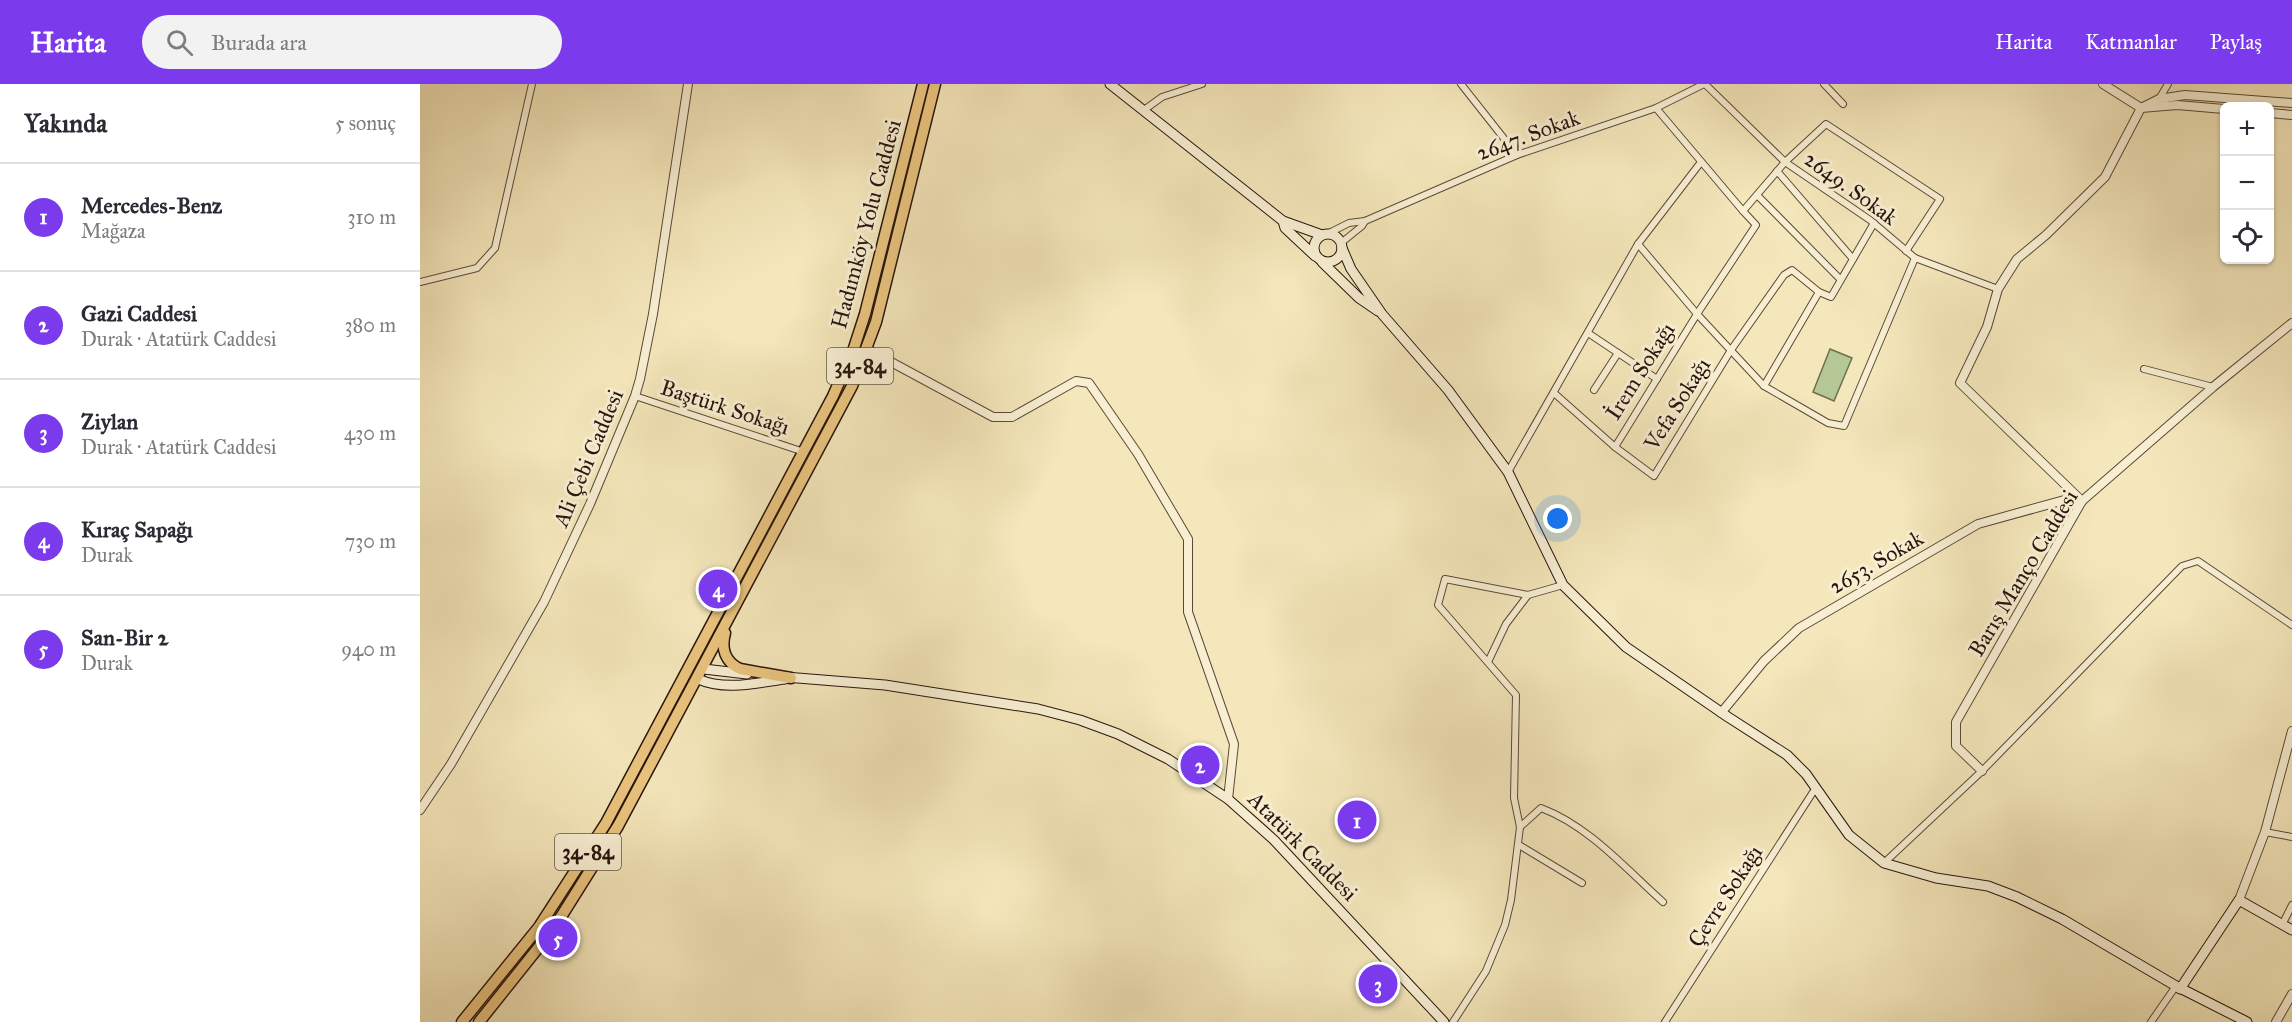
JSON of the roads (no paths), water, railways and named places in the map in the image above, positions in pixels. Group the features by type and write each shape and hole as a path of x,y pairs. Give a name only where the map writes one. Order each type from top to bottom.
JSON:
{"main road":[{"name":"Hadımköy Yolu Caddesi","path":"479,1022 531,958 585,881 629,807 697,670 723,604 842,378 865,314 922,84"},
{"name":"Hadımköy Yolu Caddesi","path":"462,1022 513,961 549,913 577,870 697,670 726,626 840,410 867,349 883,295 935,84"},
{"path":"1110,84 1283,221 1324,235 1336,236 1351,269 1382,314 1448,390 1509,472 1563,585 1626,647 1721,713 1787,755 1806,774 1849,835 1884,863 1936,878 1988,886 2018,897 2072,925 2178,987 2247,1022"},
{"path":"1283,221 1285,228 1359,298 1382,314"},
{"path":"1324,235 1315,241 1313,246 1319,259 1327,263 1337,260 1342,245"},
{"path":"726,626 723,650 727,660 733,666 790,678"},
{"name":"Atatürk Caddesi","path":"697,670 885,685 1038,709 1080,720 1118,734 1168,759 1228,799 1274,840 1444,1022"},
{"path":"2178,987 2239,900 2292,930"}],"street":[{"path":"420,282 477,268 495,248 532,84"},
{"name":"Ali Çebi Caddesi","path":"420,810 451,764 544,602 590,504 635,396 653,314 688,84"},
{"path":"1144,110 1162,97 1202,84"},
{"path":"1461,84 1517,155"},
{"name":"2647. Sokak","path":"1324,235 1349,223 1365,220 1517,155 1656,108 1704,84"},
{"name":"2649. Sokak","path":"1704,84 1785,162 1874,223 1914,258 1998,289"},
{"path":"1824,84 1843,104"},
{"path":"2103,84 2141,108 2177,105 2220,109"},
{"path":"2159,99 2168,84"},
{"path":"2082,501 1960,383 1987,327 1998,289 2017,259 2046,236 2104,177 2141,108 2159,99 2185,95 2292,104"},
{"path":"1656,108 1743,211 1785,162 1826,124 1940,199 1906,251"},
{"path":"2274,113 2292,115"},
{"path":"1509,472 1638,244 1701,162"},
{"path":"1778,171 1853,259"},
{"path":"1757,195 1840,279"},
{"name":"İrem Sokağı","path":"1615,447 1756,225 1743,211"},
{"path":"1342,245 1362,226 1365,220"},
{"path":"1764,386 1819,292 1831,297 1874,223"},
{"path":"1638,244 1697,315 1764,386 1828,423 1844,426 1914,258"},
{"name":"Vefa Sokağı","path":"1615,447 1654,476 1731,350 1784,275 1792,270 1819,292"},
{"name":"Barış Manço Caddesi","path":"1982,771 1956,746 1956,722 2082,501 2213,387 2292,323"},
{"path":"1588,333 1657,379"},
{"path":"867,349 993,417 1012,417 1076,381 1089,383 1138,454 1188,539 1188,612 1234,744 1228,799"},
{"path":"1594,390 1618,353"},
{"path":"2144,369 2213,387"},
{"path":"1554,393 1615,447"},
{"name":"Baştürk Sokağı","path":"635,396 804,452"},
{"name":"2653. Sokak","path":"1721,713 1764,661 1799,628 1809,622 1978,524 2068,499 2082,501"},
{"path":"1884,863 1982,771 2182,566 2198,561 2292,625"},
{"path":"1453,1022 1486,971 1505,925 1511,900 1520,827 1514,798 1516,695 1438,605 1445,579 1528,595 1563,585"},
{"path":"1488,662 1506,624 1528,595"},
{"path":"2239,900 2265,832 2292,733"},
{"name":"Çevre Sokağı","path":"1665,1022 1815,789"},
{"path":"1520,827 1541,808 1555,813 1579,826 1664,902"},
{"path":"2265,832 2292,837"},
{"path":"1519,845 1582,883"},
{"path":"2282,925 2292,905"},
{"path":"2151,1022 2178,987"},
{"path":"2276,1022 2292,994"}],"place":[{"name":"Kıraç Sapağı","path":"718,589"},
{"name":"Gazi Caddesi","path":"1200,765"},
{"name":"Mercedes-Benz","path":"1357,820"},
{"name":"San-Bir 2","path":"558,938"},
{"name":"Ziylan","path":"1378,984"}]}
